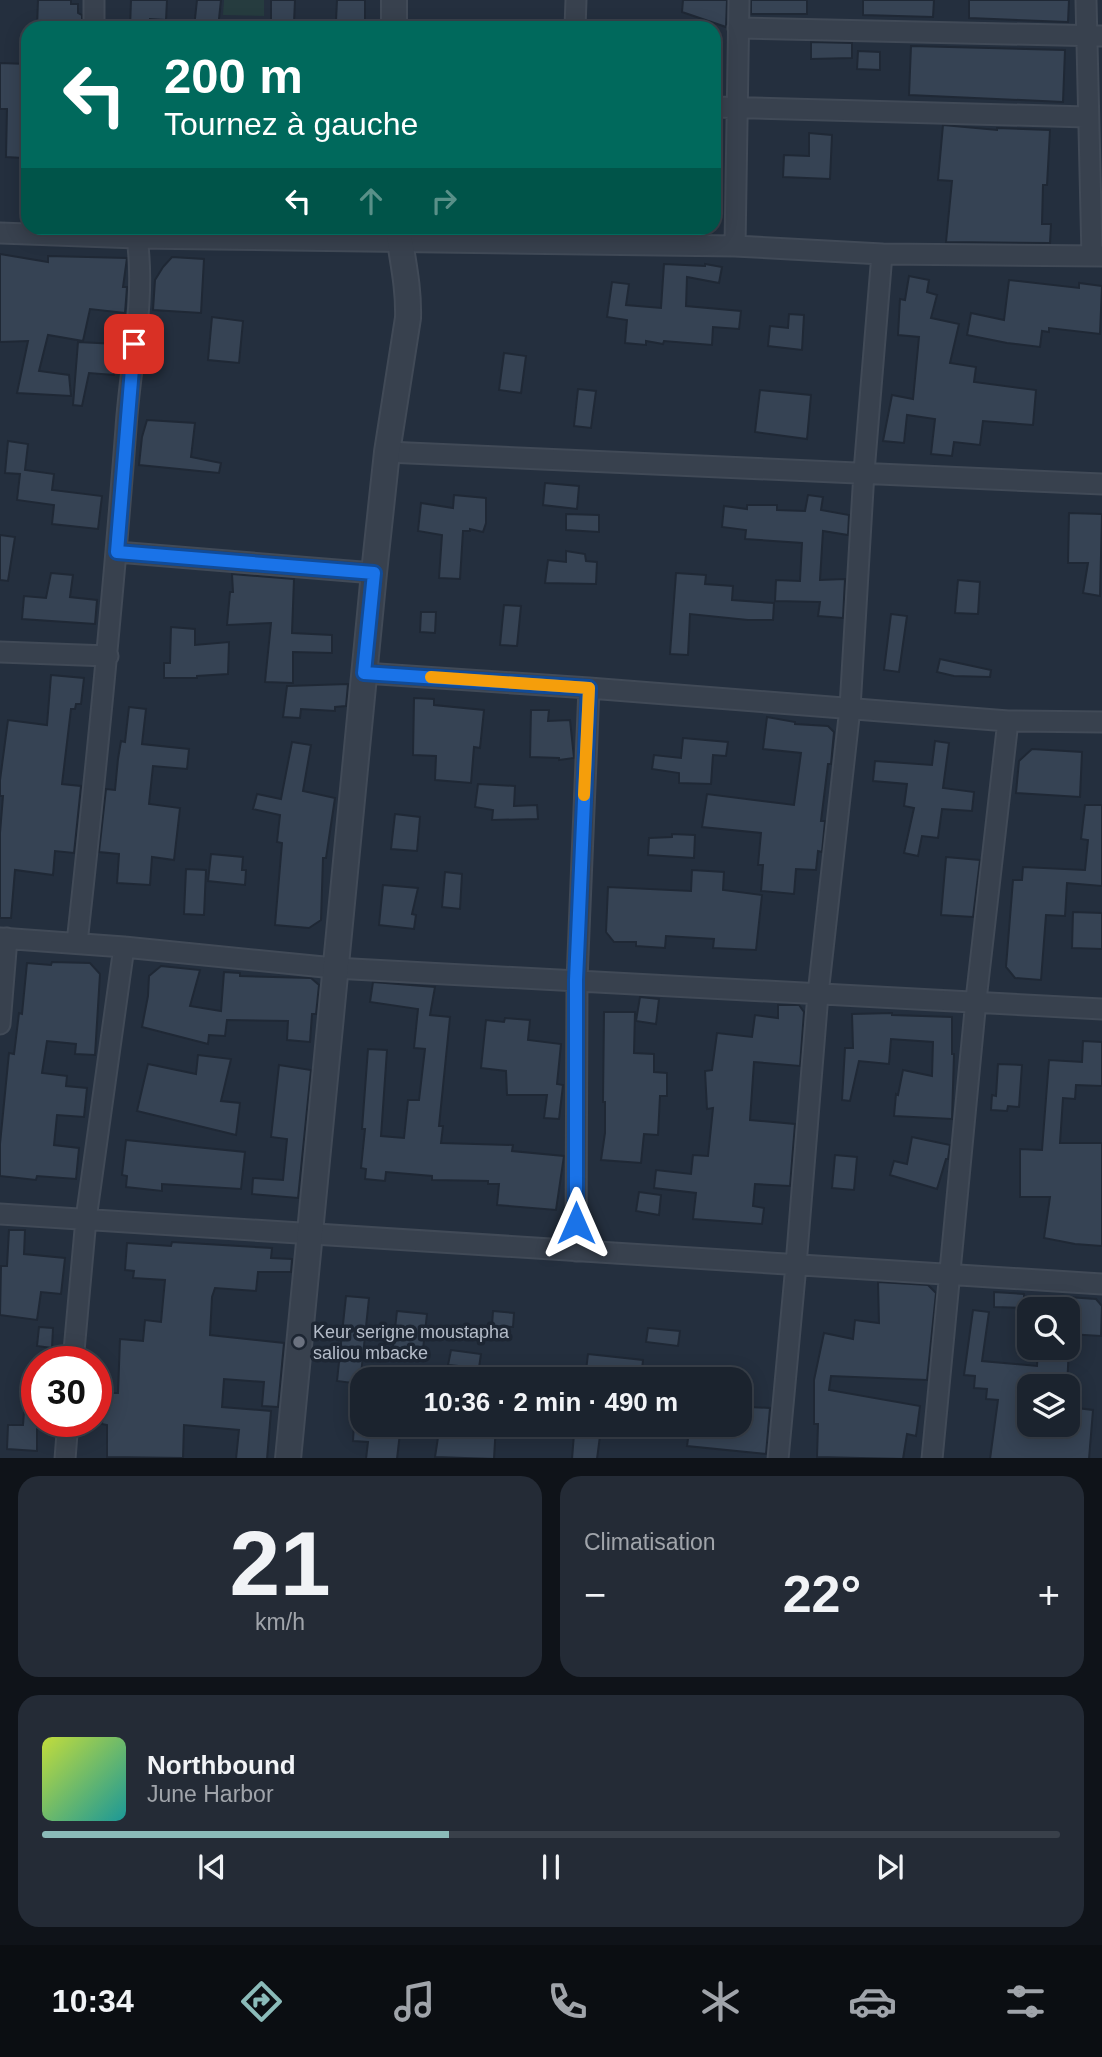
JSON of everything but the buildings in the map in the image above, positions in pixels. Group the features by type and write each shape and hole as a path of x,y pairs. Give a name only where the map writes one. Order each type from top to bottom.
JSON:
{"street":[{"path":"94,0 94,21"},
{"path":"394,0 394,21"},
{"path":"575,21 576,0"},
{"path":"735,246 738,0"},
{"path":"426,235 883,254 1097,256 1087,117 1094,36 1086,0"},
{"path":"738,28 1094,36"},
{"path":"721,107 1087,117"},
{"path":"0,233 21,233"},
{"path":"116,235 137,238 333,235"},
{"path":"288,1458 374,573 387,452 409,298 406,267 398,235"},
{"path":"77,943 108,656 126,417 140,290 141,262 137,238"},
{"path":"778,1458 818,995 850,708 864,472 883,254"},
{"path":"387,452 1102,484"},
{"path":"117,552 374,573"},
{"path":"0,652 108,656"},
{"path":"364,673 1009,720 1102,722"},
{"path":"576,1251 576,980 589,688"},
{"path":"932,1458 976,1000 1009,720"},
{"path":"0,1024 4,938 334,968 818,995 976,1000 1102,1009"},
{"path":"74,1346 86,1219 124,947"},
{"path":"0,1214 1102,1284"},
{"path":"65,1458 67,1437"}],"green space":[{"path":"224,0 264,0 264,16 223,15"}],"slow traffic":[{"path":"431,677 589,688 584,795"}],"place":[{"name":"Keur serigne moustapha saliou mbacke","path":"299,1342"}],"route":[{"path":"134,344 117,552 374,573 364,673 589,688 576,980 576,1223"}]}
